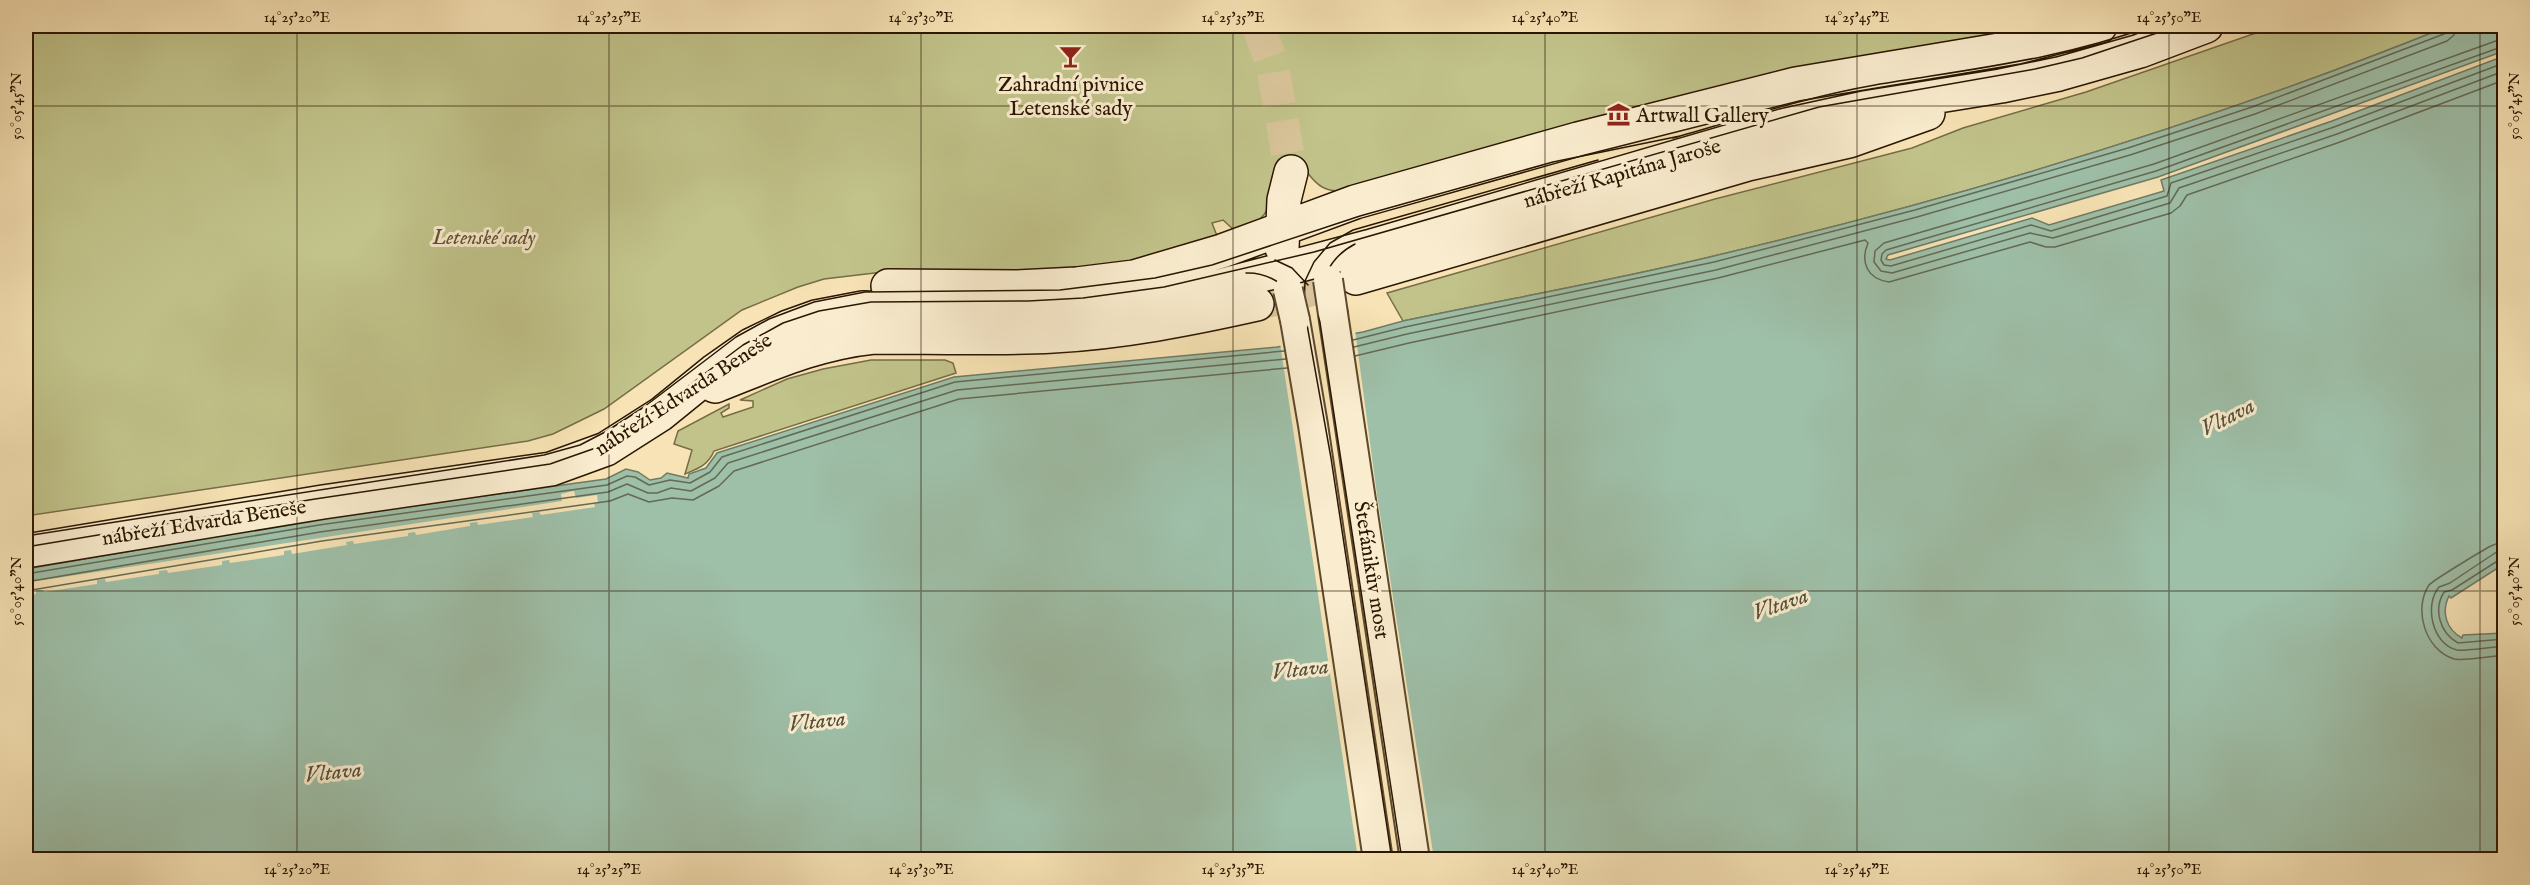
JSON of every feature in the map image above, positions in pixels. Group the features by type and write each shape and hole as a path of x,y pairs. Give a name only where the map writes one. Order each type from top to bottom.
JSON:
{"main road":[{"name":"nábřeží Kapitána Jaroše","path":"1282,228 1364,200 1578,139 1754,93 2017,47 2100,26"},
{"name":"nábřeží Kapitána Jaroše","path":"1286,280 1336,272 1786,125 1843,112 2059,74 2140,51 2206,26"},
{"path":"1286,280 1282,228 1284,200 1292,172 1336,272"},
{"name":"nábřeží Edvarda Beneše","path":"26,532 554,448 576,441 610,424 720,341 759,317 783,305 829,292 889,286 1047,286 1134,277 1222,251 1282,228"},
{"name":"nábřeží Edvarda Beneše","path":"26,551 323,502 551,469 606,449 679,400 751,345 788,327 816,317 847,310 863,308 1007,313 1090,309 1286,280"},
{"path":"679,400 804,351 847,340 1053,336 1111,331 1163,324 1257,304"}],"street":[{"name":"Štefánikův most","path":"1336,272 1415,860"},
{"name":"Štefánikův most","path":"1286,280 1313,425 1378,860"}],"green space":[{"name":"Letenské sady","path":"26,26 2035,26 2005,35 1810,65 1345,191 1333,191 1323,187 1307,172 1276,178 1269,206 1255,223 1235,231 1223,220 1212,223 1219,241 1148,260 1049,271 883,272 824,279 742,310 604,409 553,434 528,441 26,516"},
{"path":"2276,26 2449,26 2269,94 2086,155 1994,183 1808,233 1637,274 1403,321 1387,293 1715,199 1912,148 1963,128 2086,92"},
{"path":"871,360 945,360 953,363 956,373 714,451 706,463 685,474 692,450 674,444 678,431 729,404 729,408 721,413 723,417 753,407 753,401 740,400 787,379 823,369"}],"water":[{"name":"Vltava","path":"2449,26 2504,26 2504,51 2158,177 1888,255 1886,259 1890,260 2032,218 2049,225 2164,191 2161,180 2332,121 2504,56 2504,564 2451,598 2449,596 2445,614 2452,630 2462,638 2463,635 2504,633 2504,856 2470,860 26,860 26,569 318,519 606,479 626,469 638,472 650,480 661,478 667,473 688,478 689,474 706,468 717,453 954,377 1277,347 1363,332 1403,321 1675,265 1901,209 2086,155 2269,94"}],"pier":[{"path":"1355,330 1377,495 1434,859 1358,859 1280,343"},
{"path":"574,491 576,498 597,495 598,503 594,504 595,507 541,515 539,512 532,513 533,517 478,525 477,522 470,523 470,526 416,535 415,532 408,533 408,536 354,544 353,541 346,542 347,545 292,554 291,550 284,551 284,555 230,563 229,560 222,561 222,565 168,573 167,570 159,571 159,574 106,582 105,579 97,580 97,584 44,592 36,590 36,594 26,596 26,583 562,501 561,494"}],"tunnel":[{"path":"1258,26 1272,63 1291,172"},
{"path":"1257,304 1356,278"}],"tram line":[{"path":"1673,138 1824,96 2048,55 2117,38 2151,26"},
{"path":"26,547 315,499 550,464 607,444 743,345 783,323 819,311 871,302 1028,301 1083,298 1164,287 1314,252 1819,107 2035,69 2082,58 2178,26"},
{"path":"26,536 544,455 580,445 607,431 644,407 736,337 769,319 814,302 865,292 1060,290 1155,278 1212,265 1360,216 1553,162 1680,136"},
{"path":"1392,860 1331,458 1304,308 1305,281 1314,262 1330,243 1353,230 1598,160"},
{"path":"1355,244 1337,257 1326,274 1319,316 1402,860"},
{"path":"1275,260 1292,268 1308,285"},
{"path":"1246,273 1256,273 1281,284 1294,297 1302,314"}],"place":[{"name":"Zahradní pivnice Letenské sady","path":"1071,56"},
{"name":"Artwall Gallery","path":"1618,115"}]}
